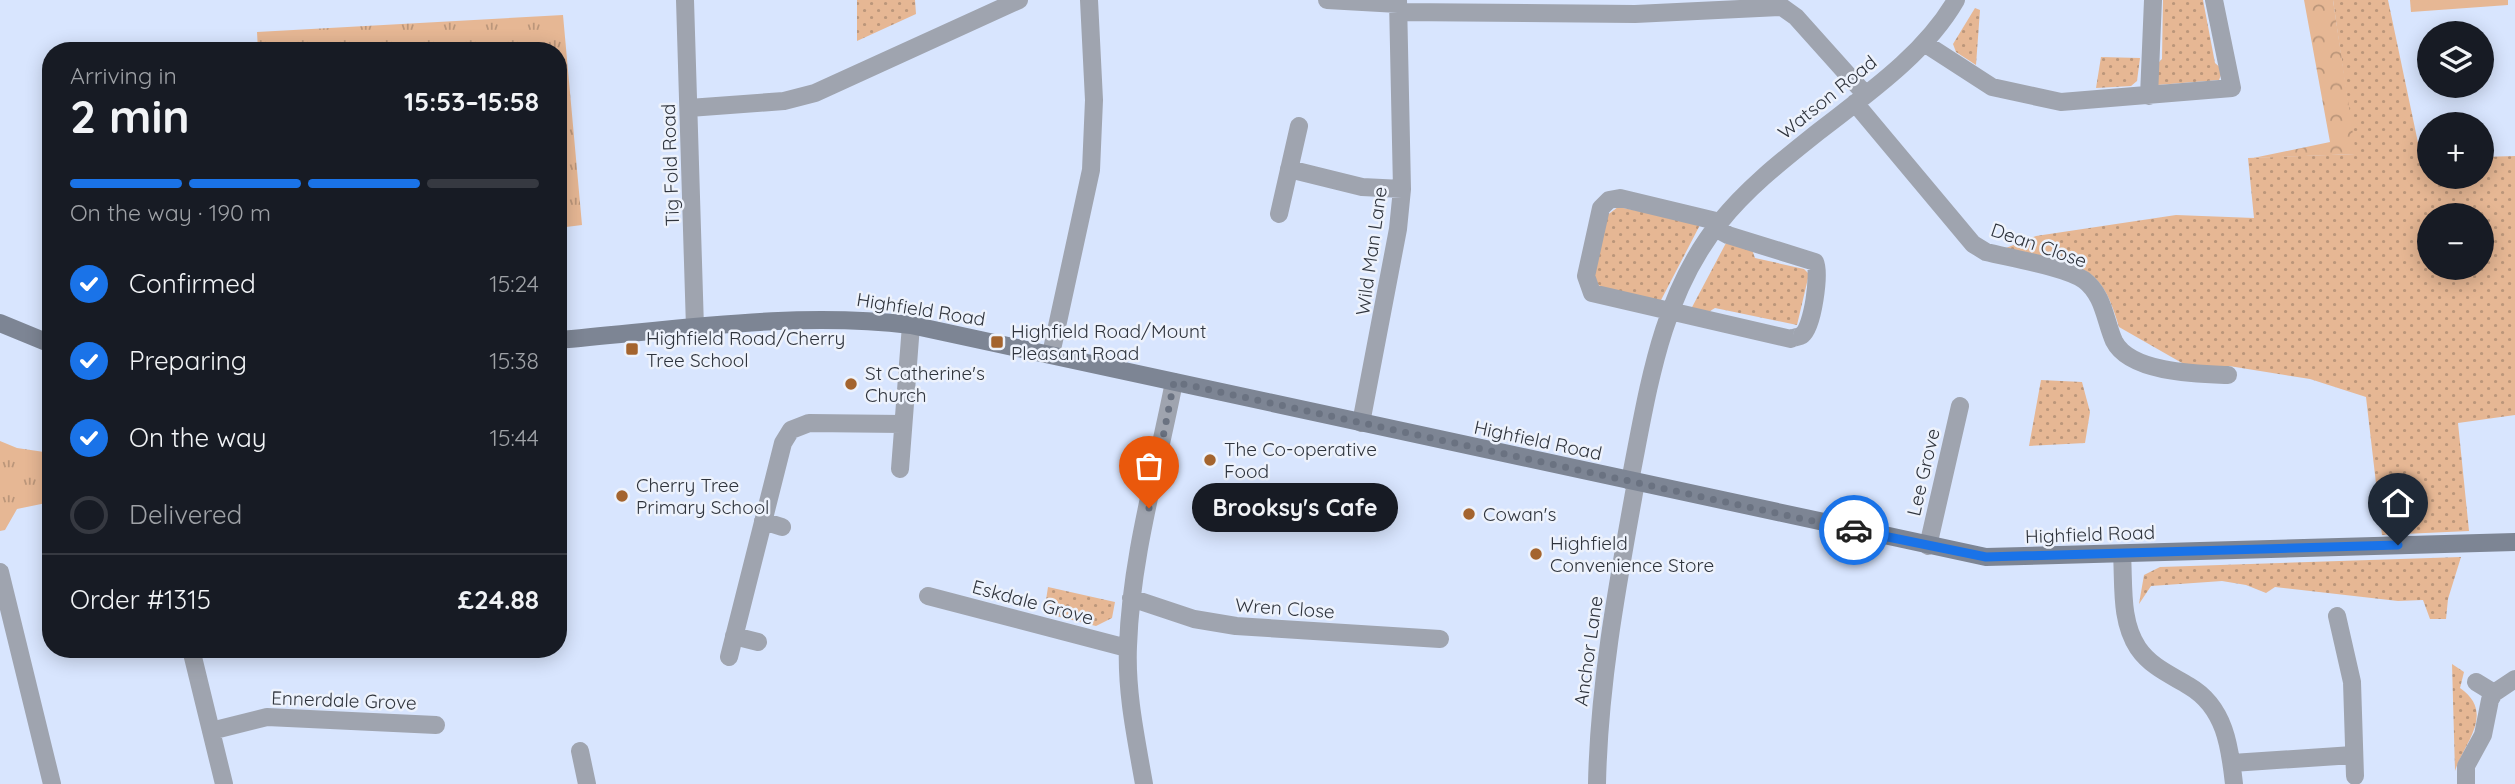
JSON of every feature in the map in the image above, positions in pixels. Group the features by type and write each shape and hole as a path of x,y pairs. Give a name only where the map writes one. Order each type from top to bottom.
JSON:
{"street":[{"name":"Tig Fold Road","path":"685,0 695,328"},
{"path":"689,108 784,101 815,93 1019,0"},
{"path":"1051,354 1091,170 1094,100 1089,0"},
{"name":"Dean Close","path":"1327,0 1398,6 1635,14 1782,7 1796,17 1973,244 1986,252 2083,280 2095,292 2115,343 2137,362 2187,374 2228,374"},
{"name":"Watson Road","path":"1633,482 1653,362 1669,313 1692,265 1718,225 1772,169 1924,43 1956,0"},
{"path":"2149,96 2153,0"},
{"path":"1924,43 1992,88 2028,98 2080,102 2232,88 2214,0"},
{"name":"Wild Man Lane","path":"1361,423 1396,242 1402,189 1398,6"},
{"path":"1279,214 1299,126"},
{"path":"1289,169 1362,187 1402,189"},
{"path":"1620,198 1718,225 1728,235 1815,262 1819,271 1808,327 1802,336 1791,339 1669,313 1592,293 1587,285 1586,276 1601,208 1609,200 1620,198"},
{"name":"Highfield Road","path":"567,339 820,319 854,318 911,325 1986,557 2515,542"},
{"path":"0,323 42,340"},
{"path":"900,469 911,325"},
{"path":"1143,784 1129,696 1131,598 1174,382"},
{"name":"Lee Grove","path":"1928,546 1960,407"},
{"path":"729,657 783,443 791,430 809,423 902,424"},
{"name":"Anchor Lane","path":"1597,784 1598,739 1608,645 1633,482"},
{"path":"763,521 782,527"},
{"path":"2122,554 2126,618 2138,648 2151,662 2191,687 2215,709 2224,727 2234,784"},
{"path":"0,572 52,784"},
{"name":"Eskdale Grove","path":"928,596 1128,648"},
{"name":"Wren Close","path":"1131,598 1194,619 1236,626 1440,639"},
{"path":"2337,616 2353,693 2355,776"},
{"path":"734,636 758,642"},
{"path":"2326,651 2344,648"},
{"path":"193,658 220,783"},
{"path":"2466,784 2466,766 2483,735 2488,706 2494,692 2515,679"},
{"path":"2476,682 2494,692"},
{"name":"Ennerdale Grove","path":"211,732 267,717 436,725"},
{"path":"580,751 587,784"},
{"path":"2232,763 2353,755"}],"green space":[{"path":"857,0 915,0 916,14 857,41"},
{"path":"2163,0 2203,0 2215,63 2223,70 2219,80 2157,85 2153,68 2162,59"},
{"path":"2304,0 2333,0 2356,154 2253,158 2330,142"},
{"path":"2333,0 2388,0 2417,138 2417,189 2494,189 2494,157 2515,156 2515,415 2458,423 2469,531 2382,535 2366,397 2310,379 2229,366 2189,367 2119,327 2104,288 2088,272 2066,263 2006,248 2036,236 2176,215 2254,218 2248,158 2355,154"},
{"path":"2410,0 2508,0 2508,5 2411,12"},
{"path":"1975,8 1980,10 1976,65 1956,52 1953,44"},
{"path":"563,15 565,42 258,42 257,32"},
{"path":"2101,57 2140,58 2137,81 2131,86 2096,88"},
{"path":"567,59 582,225 567,227"},
{"path":"1618,207 1701,223 1659,304 1601,287 1595,282 1594,275 1606,216"},
{"path":"1726,243 1751,247 1755,258 1804,269 1809,274 1797,325 1715,308 1705,314 1690,311"},
{"path":"2041,380 2082,382 2090,412 2085,443 2029,446"},
{"path":"0,441 17,448 42,452 42,504 17,509 5,530 0,531"},
{"path":"2461,557 2448,599 2446,619 2430,619 2423,600 2398,601 2275,587 2266,593 2246,585 2222,581 2151,586 2139,604 2144,575 2160,567"},
{"path":"1048,587 1115,602 1112,618 1096,626 1044,613"},
{"path":"2452,664 2464,672 2460,688 2476,708 2477,718 2455,771"}],"way so far":[{"path":"1149,508 1174,382 1854,530"}],"place":[{"name":"Highfield Road/Mount Pleasant Road","path":"997,342"},
{"name":"Highfield Road/Cherry Tree School","path":"632,349"},
{"name":"St Catherine's Church","path":"851,384"},
{"name":"The Co-operative Food","path":"1210,460"},
{"name":"Cherry Tree Primary School","path":"622,496"},
{"name":"Brooksy's Cafe","path":"1149,508"},
{"name":"Cowan's","path":"1469,514"},
{"name":"Highfield Convenience Store","path":"1536,554"}],"route":[{"path":"1854,530 1986,557 2398,545"}]}
